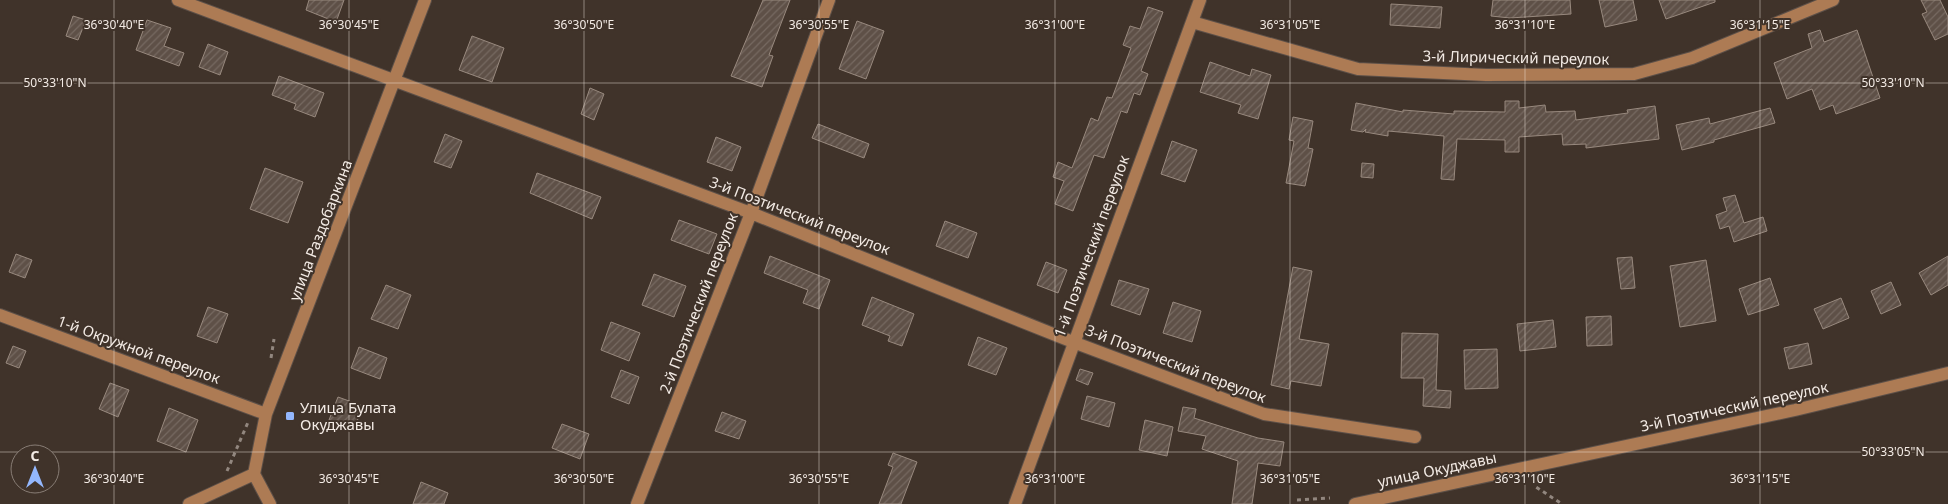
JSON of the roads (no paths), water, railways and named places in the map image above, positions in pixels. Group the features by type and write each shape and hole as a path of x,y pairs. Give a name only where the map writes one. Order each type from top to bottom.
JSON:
{"street":[{"name":"3-й Поэтический переулок","path":"178,0 751,213 1073,342 1264,414 1414,437"},
{"name":"улица Раздобаркина","path":"254,474 266,414 425,0"},
{"name":"2-й Поэтический переулок","path":"637,504 751,213 829,0"},
{"name":"1-й Поэтический переулок","path":"1015,504 1200,0"},
{"name":"3-й Лирический переулок","path":"1192,22 1358,69 1486,75 1634,74 1692,58 1833,0"},
{"name":"1-й Окружной переулок","path":"0,315 266,414"},
{"name":"3-й Поэтический переулок","path":"1526,466 1795,410 1948,373"},
{"name":"улица Окуджавы","path":"1355,504 1526,466"},
{"path":"189,504 254,474 270,504"}],"place":[{"name":"Улица Булата Окуджавы","path":"290,416"}]}
